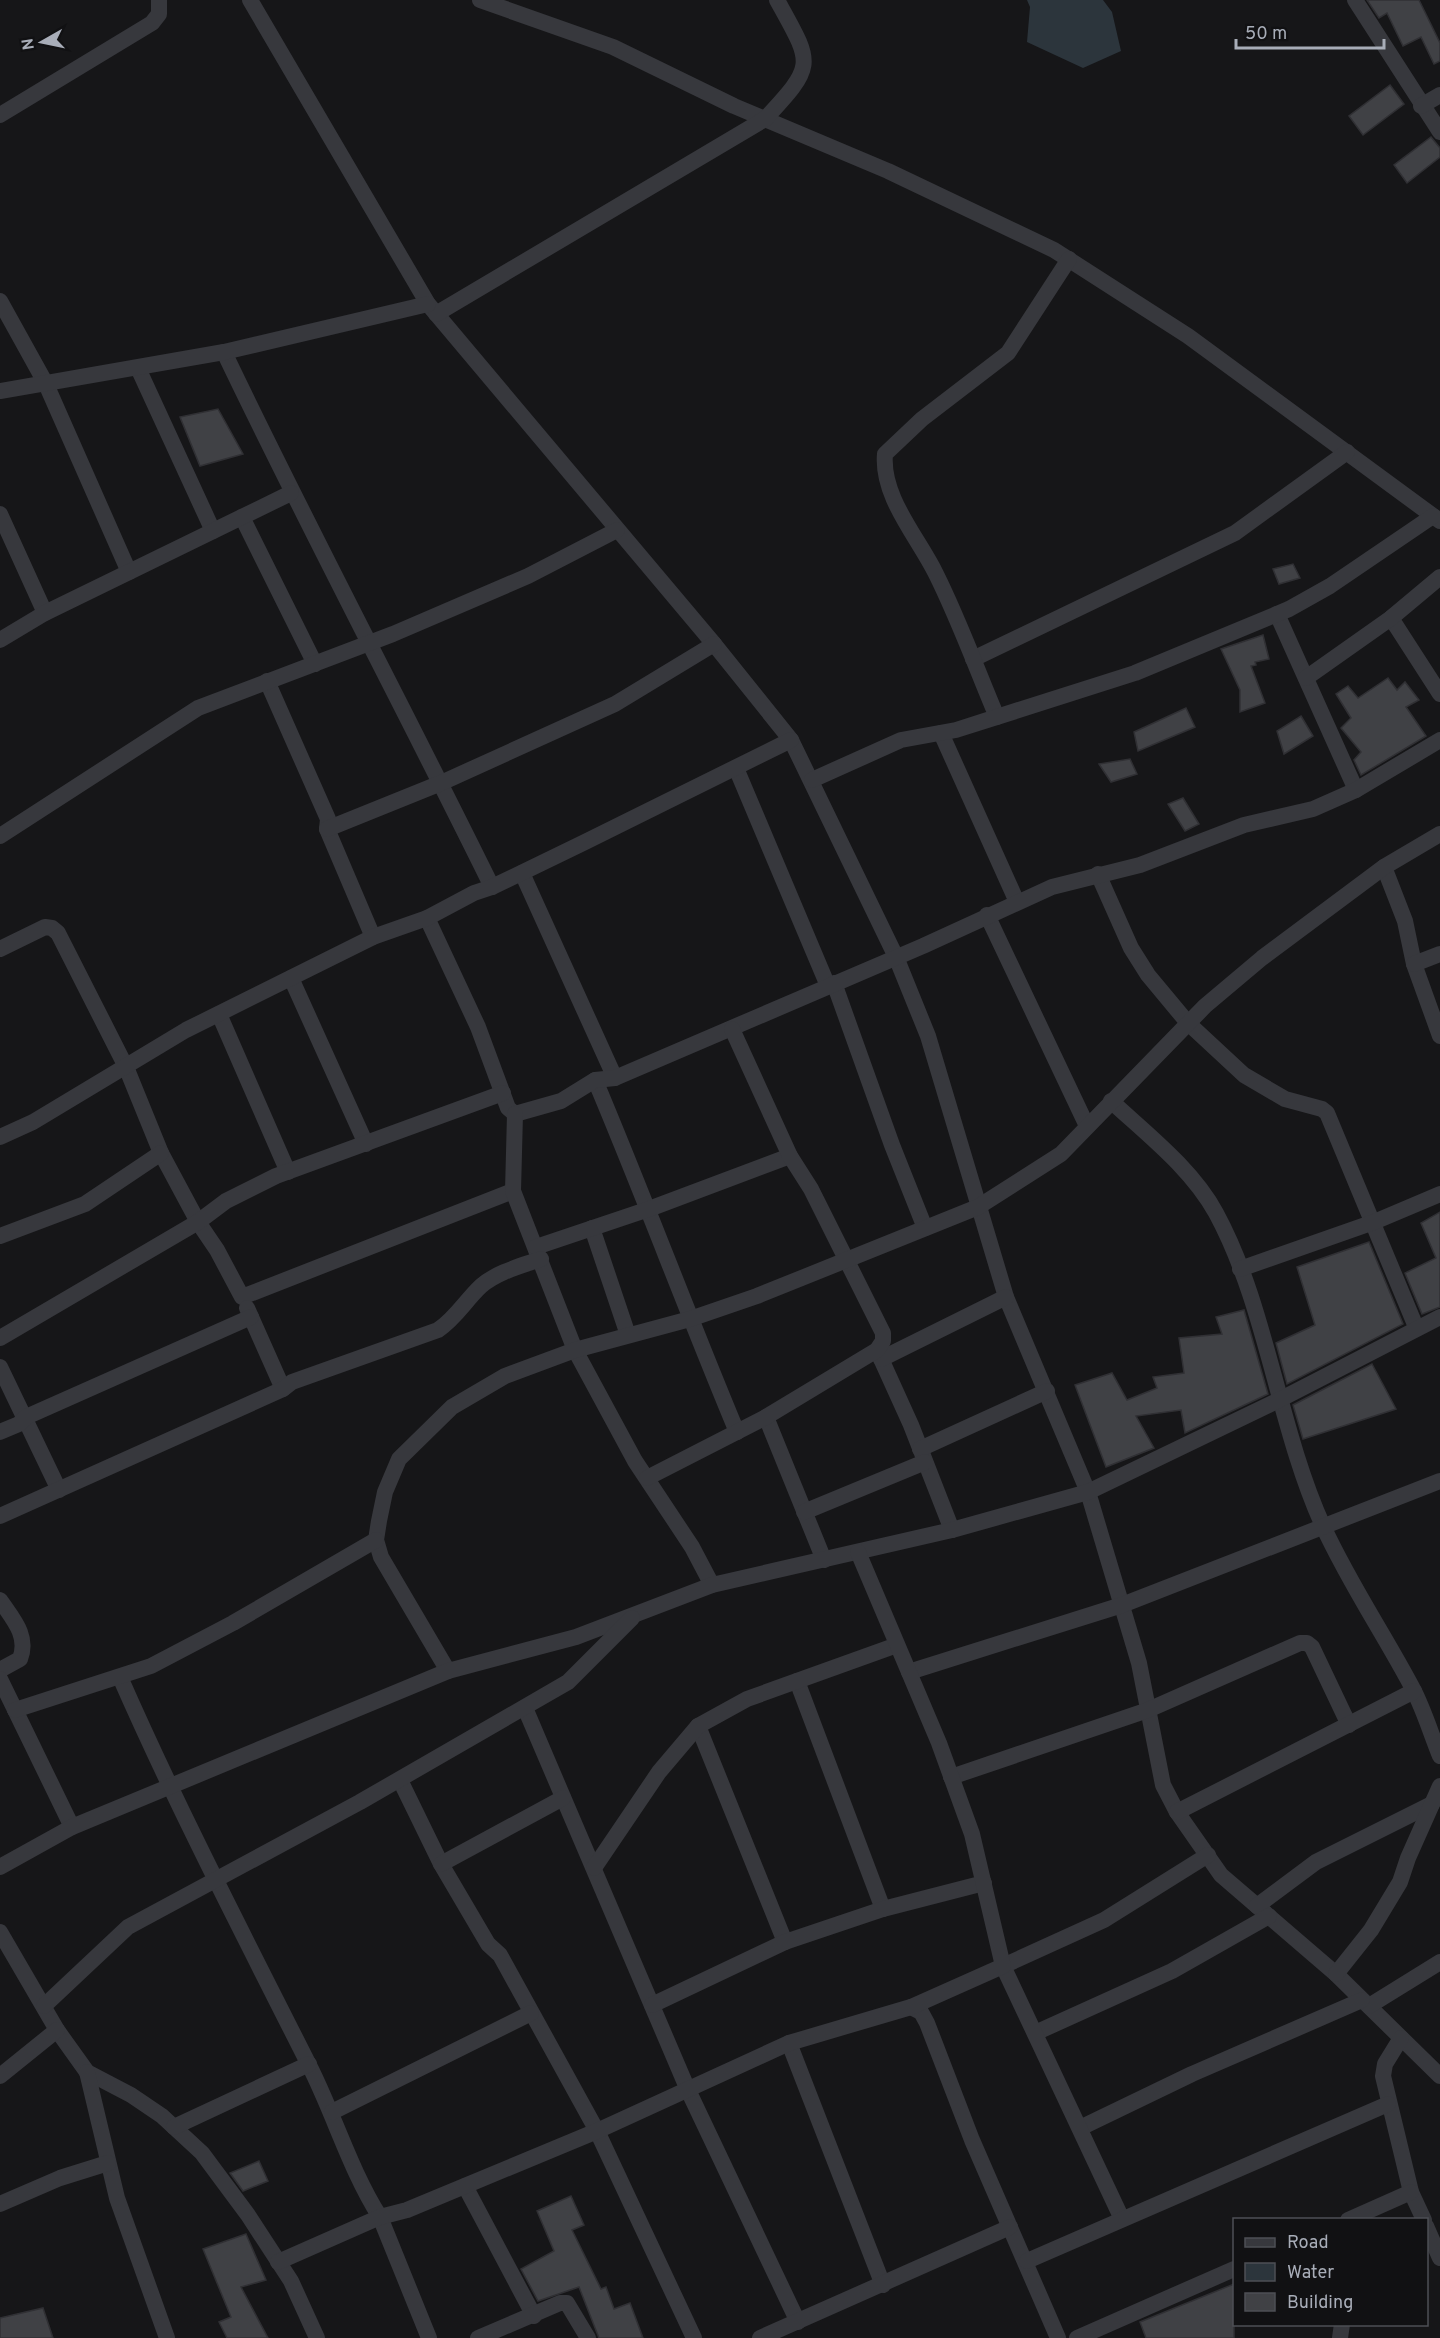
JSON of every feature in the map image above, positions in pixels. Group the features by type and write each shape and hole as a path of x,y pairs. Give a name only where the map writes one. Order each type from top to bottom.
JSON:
{"street":[{"path":"0,115 152,23 159,14 159,0"},
{"path":"250,0 432,309 714,644 790,740 812,780 896,957 928,1036 1006,1297 1088,1491 1138,1662 1163,1785 1177,1812 1221,1875 1336,1974 1440,2076"},
{"path":"480,0 613,47 765,119 888,171 1069,260 1188,336 1437,518 1330,586 1278,614 1135,673 998,717 941,733 901,740 812,780"},
{"path":"0,391 224,352 432,309 765,119 799,83 806,59 797,36 777,0"},
{"path":"1354,0 1440,132"},
{"path":"1421,106 1440,95"},
{"path":"998,717 937,574 888,487 883,470 885,454 922,419 1008,353 1069,260"},
{"path":"0,301 46,384 129,572"},
{"path":"224,352 291,493 370,643 492,887"},
{"path":"138,368 213,531"},
{"path":"972,658 1235,533 1347,452"},
{"path":"0,640 45,613 291,493"},
{"path":"0,514 45,613"},
{"path":"242,517 315,664"},
{"path":"0,836 198,708 370,643 528,576 617,530"},
{"path":"1306,678 1391,618 1440,577"},
{"path":"1278,614 1356,790"},
{"path":"1391,618 1440,694"},
{"path":"327,829 441,783 615,704 714,644"},
{"path":"267,681 328,819 327,829 373,937"},
{"path":"941,733 1017,902"},
{"path":"0,1137 33,1122 186,1030 373,937 427,918 474,893 522,873 790,740"},
{"path":"515,1114 561,1101 595,1080 615,1078 732,1029 1052,887 1164,857 1244,825 1313,809 1356,790 1440,740"},
{"path":"736,768 831,985 926,1228"},
{"path":"448,1671 381,1557 376,1540 385,1492 399,1459 452,1407 505,1376 575,1350 690,1319 758,1296 978,1207 1061,1154 1188,1023 1262,958 1384,867 1440,834"},
{"path":"1384,867 1405,921 1414,964 1440,1036"},
{"path":"522,873 615,1078"},
{"path":"1098,874 1131,948 1148,975 1188,1023 1244,1076 1285,1099 1322,1109 1327,1113 1416,1327"},
{"path":"987,915 1087,1126"},
{"path":"427,918 478,1027 508,1108 515,1114"},
{"path":"0,949 45,927 52,928 58,933 126,1067 161,1153 242,1297 283,1389"},
{"path":"1414,964 1440,954"},
{"path":"291,978 366,1144"},
{"path":"219,1014 288,1172"},
{"path":"732,1029 790,1156 811,1189 883,1333 879,1354 923,1455 952,1530"},
{"path":"595,1080 649,1209 690,1319 737,1432"},
{"path":"0,1338 198,1222 226,1201 288,1172 503,1094"},
{"path":"1112,1101 1181,1167 1215,1212 1240,1269 1302,1476 1323,1527 1414,1691 1440,1756"},
{"path":"515,1114 513,1191 575,1350 598,1396 647,1479 692,1547 712,1585"},
{"path":"0,1236 85,1204 161,1153"},
{"path":"0,1516 283,1389 292,1382 438,1330 453,1320 480,1287 493,1277 592,1228 790,1156"},
{"path":"242,1297 513,1191"},
{"path":"1240,1269 1374,1222 1440,1194"},
{"path":"592,1228 628,1335"},
{"path":"647,1479 766,1417 879,1354 1006,1297"},
{"path":"0,1432 19,1424 26,1417 251,1317"},
{"path":"0,1867 72,1827 448,1671 576,1637 712,1585 952,1530 1088,1491 1280,1400 1416,1327 1440,1317"},
{"path":"0,1367 26,1417 59,1490"},
{"path":"804,1512 923,1455 1047,1390"},
{"path":"766,1417 824,1560"},
{"path":"909,1672 1122,1605 1440,1481"},
{"path":"15,1710 151,1666 233,1623 376,1540"},
{"path":"858,1552 909,1672 972,1834 1003,1966 1122,2219"},
{"path":"0,1600 21,1631 25,1647 20,1659 0,1670"},
{"path":"44,2006 128,1928 400,1780 568,1682 637,1613"},
{"path":"951,1777 1148,1710 1300,1643 1307,1643 1312,1647 1348,1725"},
{"path":"594,1868 659,1772 698,1726 747,1699 897,1645"},
{"path":"120,1677 169,1788 332,2112 364,2189 380,2217 429,2338"},
{"path":"0,1678 72,1827"},
{"path":"797,1681 884,1909"},
{"path":"1177,1812 1414,1691"},
{"path":"525,1708 688,2090 798,2322"},
{"path":"698,1726 785,1942"},
{"path":"400,1780 441,1864 488,1944 501,1955 597,2131 694,2338"},
{"path":"1336,1974 1371,1929 1400,1882 1440,1786"},
{"path":"441,1864 564,1798"},
{"path":"1035,2033 1172,1971 1263,1911 1316,1862 1432,1804"},
{"path":"278,2262 380,2217 407,2210 597,2131 789,2043 911,2007 1104,1920 1208,1856"},
{"path":"652,2005 785,1942 884,1909 984,1883"},
{"path":"0,1932 57,2030 87,2072 117,2198 166,2338"},
{"path":"0,1970 16,1962"},
{"path":"1080,2128 1192,2074 1366,2003 1440,1962"},
{"path":"911,2007 921,2012 927,2023 972,2140 1027,2261 1058,2338"},
{"path":"332,2112 531,2013"},
{"path":"0,2076 57,2030"},
{"path":"1401,2038 1385,2064 1383,2076 1388,2104 1412,2192 1423,2218"},
{"path":"789,2043 883,2285"},
{"path":"174,2127 309,2064"},
{"path":"87,2072 131,2095 174,2127 202,2153 248,2215 291,2281 317,2338"},
{"path":"1027,2261 1388,2104"},
{"path":"0,2204 60,2178 108,2163"},
{"path":"465,2186 534,2316"},
{"path":"1356,2218 1412,2192"},
{"path":"760,2338 1010,2227"},
{"path":"1428,2231 1440,2258"},
{"path":"1077,2338 1233,2269"},
{"path":"478,2338 560,2303 567,2303 588,2338"}],"water":[{"path":"1027,0 1103,0 1112,12 1121,51 1083,68 1027,42 1030,7"}],"building":[{"path":"1367,0 1419,0 1440,43 1440,61 1434,64 1421,37 1403,46 1387,13 1379,18"},
{"path":"1390,85 1404,104 1363,135 1349,116"},
{"path":"1431,137 1440,148 1440,157 1407,183 1394,165"},
{"path":"218,409 243,454 200,466 180,417"},
{"path":"1293,564 1300,578 1279,584 1273,569"},
{"path":"1263,635 1269,659 1255,662 1256,665 1251,666 1265,703 1240,712 1240,690 1221,649"},
{"path":"1388,678 1397,690 1405,682 1419,700 1406,707 1426,736 1361,775 1354,760 1361,752 1341,728 1351,718 1336,694 1348,686 1358,698"},
{"path":"1186,708 1195,727 1138,751 1134,732"},
{"path":"1301,716 1313,736 1284,754 1277,731"},
{"path":"1130,759 1137,774 1111,782 1099,764"},
{"path":"1183,798 1199,824 1185,831 1168,804"},
{"path":"1440,1212 1440,1307 1422,1314 1405,1273 1436,1258 1421,1223"},
{"path":"1369,1242 1403,1324 1287,1384 1276,1343 1315,1325 1297,1267"},
{"path":"1244,1310 1268,1394 1185,1433 1181,1410 1136,1416 1154,1448 1106,1467 1075,1385 1112,1373 1127,1400 1157,1388 1153,1377 1184,1373 1179,1338 1222,1334 1216,1317"},
{"path":"1372,1364 1396,1409 1303,1439 1293,1405"},
{"path":"259,2161 268,2181 243,2191 230,2173"},
{"path":"571,2196 584,2225 572,2230 601,2289 606,2287 614,2309 630,2303 643,2338 599,2338 579,2287 538,2301 521,2269 554,2251 537,2211"},
{"path":"246,2234 266,2280 241,2287 268,2338 227,2338 219,2322 231,2317 203,2249"},
{"path":"1233,2284 1234,2338 1146,2338 1140,2322"},
{"path":"43,2308 53,2338 0,2338 0,2318"}]}
